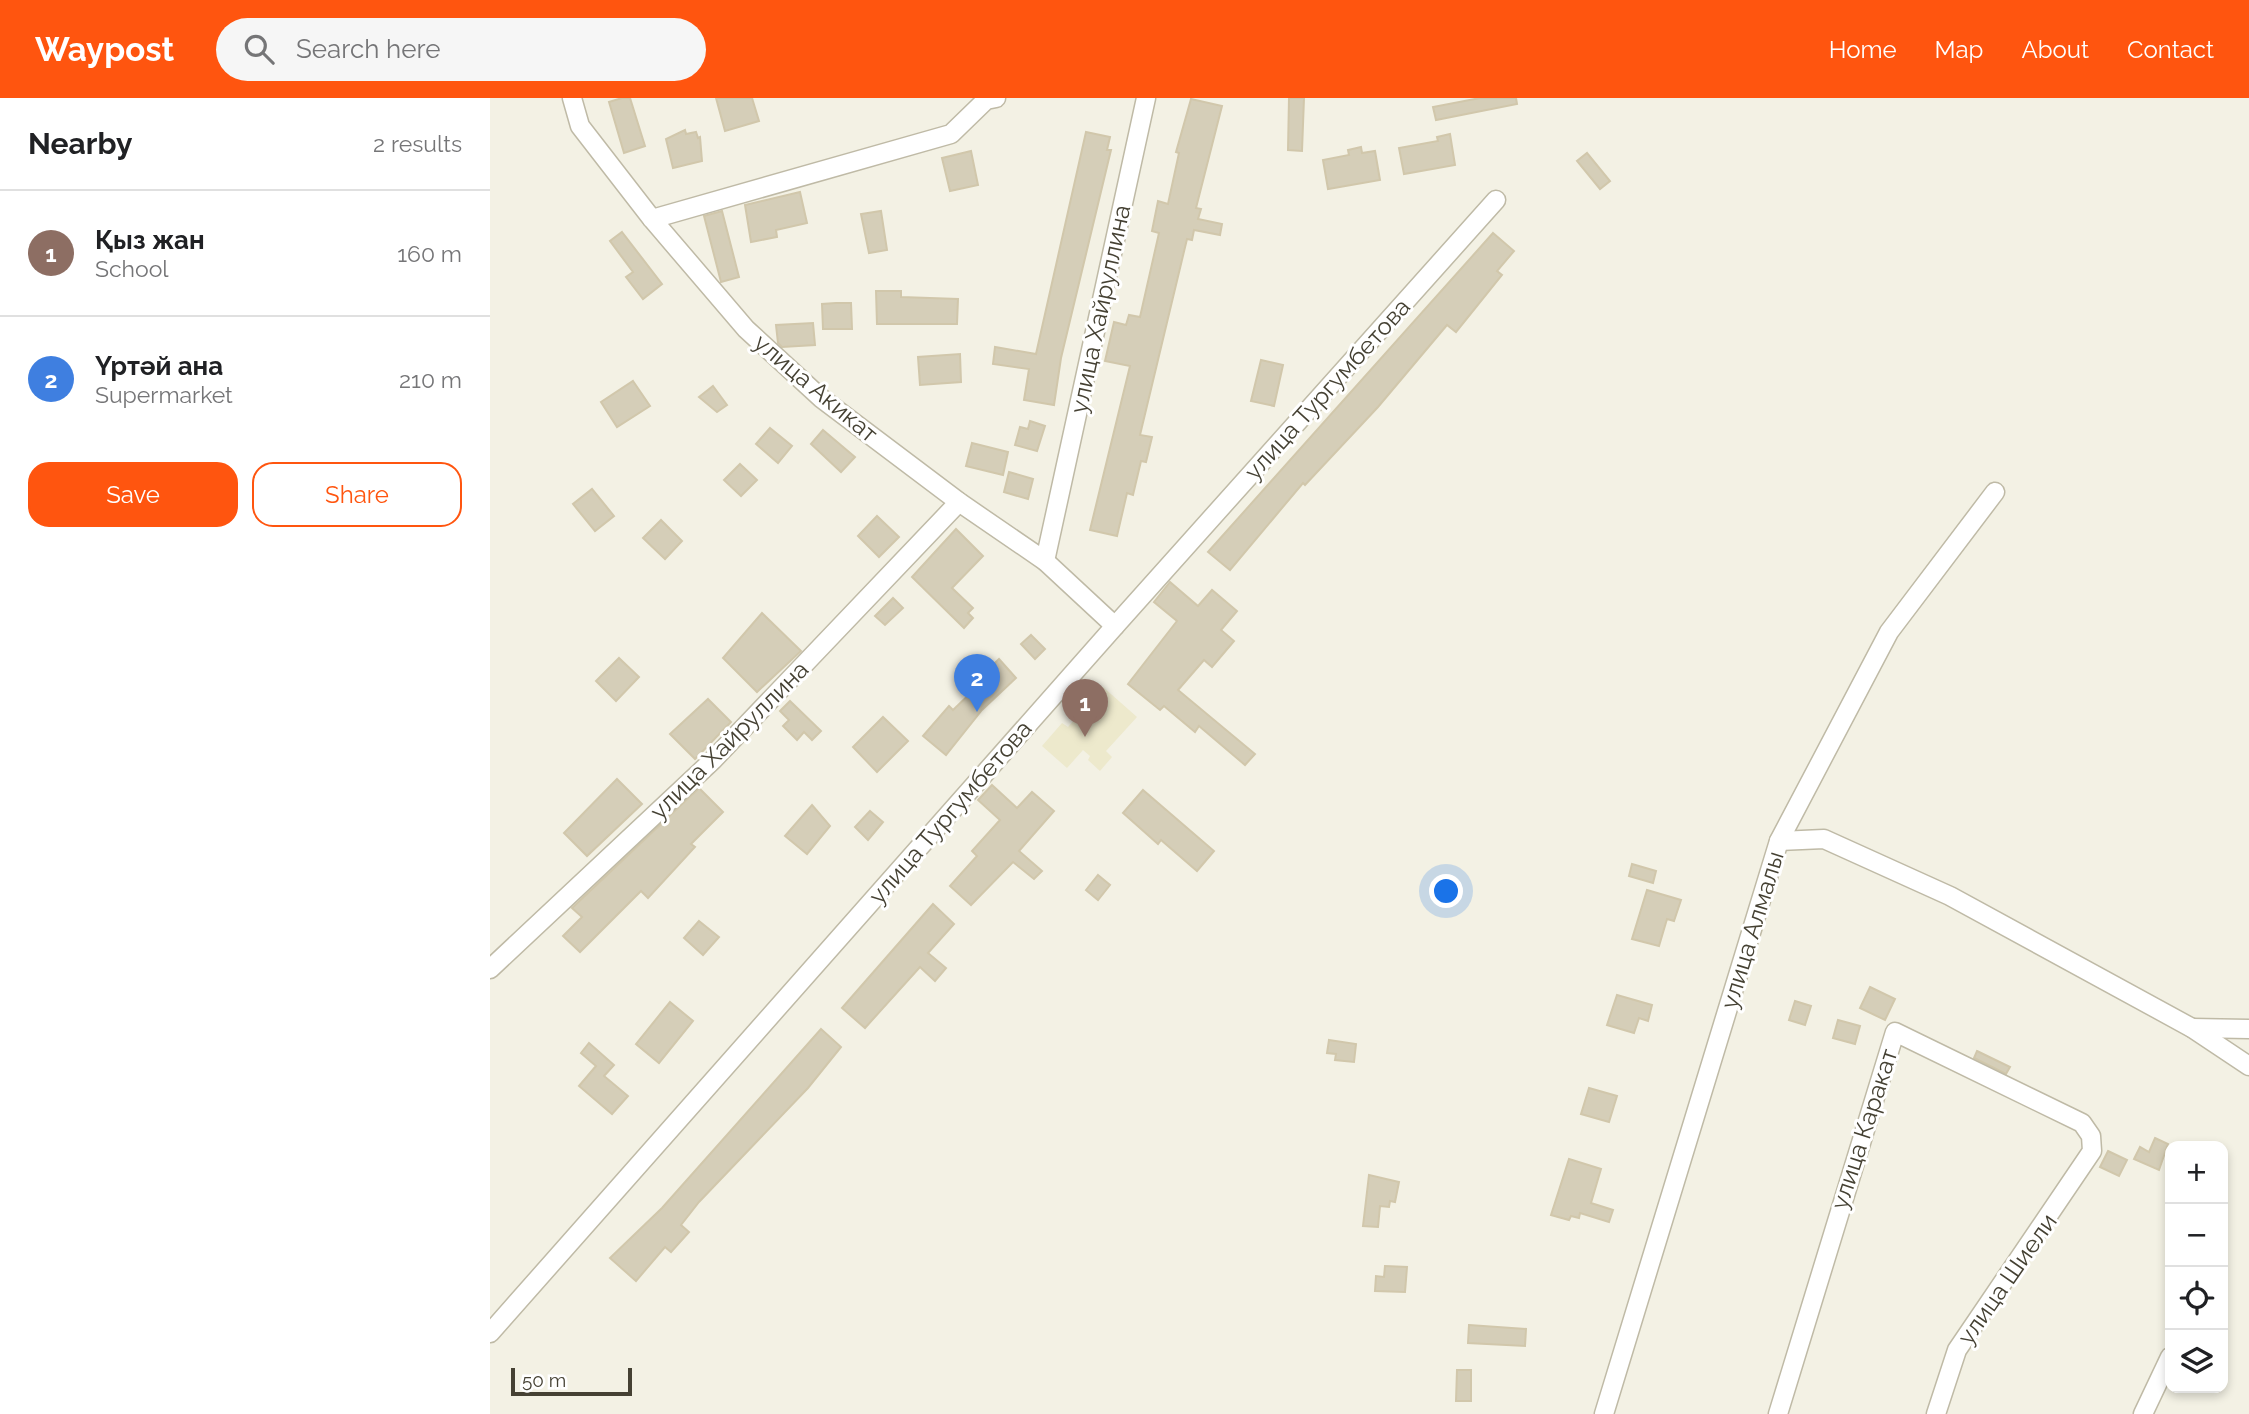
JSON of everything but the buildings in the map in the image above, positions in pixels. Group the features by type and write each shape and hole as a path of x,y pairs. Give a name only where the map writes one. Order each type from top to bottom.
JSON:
{"street":[{"name":"улица Акикат","path":"572,98 580,126 652,219 746,329 787,368 959,502 1045,561 1115,626"},
{"path":"652,219 951,134 986,100 996,98"},
{"name":"улица Хайруллина","path":"1045,561 1146,98"},
{"name":"улица Тургумбетова","path":"490,1333 1496,200"},
{"name":"улица Алмалы","path":"1604,1414 1779,841 1889,632 1995,492"},
{"name":"улица Хайруллина","path":"490,970 713,760 959,502"},
{"path":"1779,841 1824,839 1950,896 2192,1028 2249,1066"},
{"path":"2192,1028 2249,1030"},
{"name":"улица Каракат","path":"1778,1414 1895,1032 2082,1123 2091,1136 2092,1151"},
{"name":"улица Шиели","path":"1936,1414 1957,1350 2092,1151"},
{"path":"2143,1414 2165,1368"}],"shaded area":[{"path":"1103,687 1137,717 1106,751 1112,757 1100,771 1088,760 1090,756 1083,750 1067,768 1042,746 1062,723 1068,727"}],"place":[{"name":"Үртәй ана","path":"977,712"},
{"name":"Қыз жан","path":"1085,737"}]}
